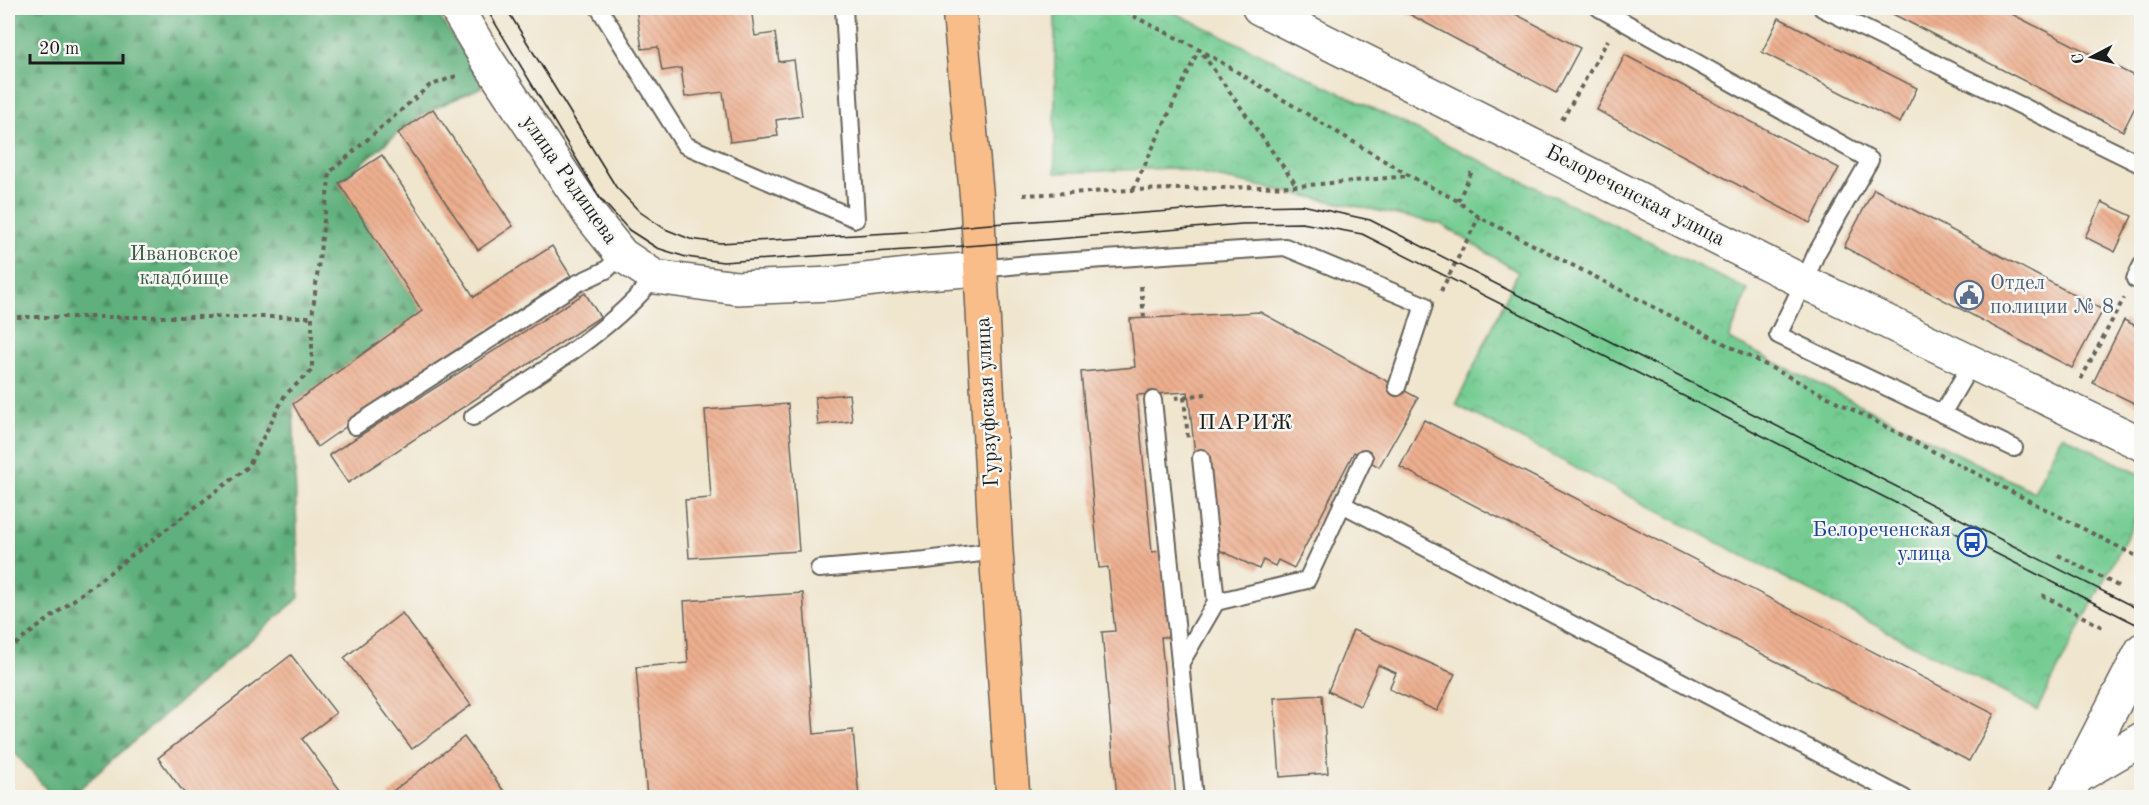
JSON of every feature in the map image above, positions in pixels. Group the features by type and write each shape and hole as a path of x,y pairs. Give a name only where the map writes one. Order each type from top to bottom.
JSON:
{"main road":[{"name":"Гурзуфская улица","path":"959,8 977,201 996,551 1013,798"}],"street":[{"name":"улица Радищева","path":"456,8 488,61 590,215 622,255 655,277 737,288 831,284 981,269"},
{"name":"Белореченская улица","path":"1259,8 1292,15 1804,282 2142,444"},
{"path":"2072,787 2142,650"},
{"path":"2072,787 2142,739"}],"lane":[{"path":"599,8 685,145 855,219 844,8"},
{"path":"1599,8 1870,160 1816,254 1778,335 2014,448"},
{"path":"1822,8 2142,165"},
{"path":"981,269 1285,247 1424,305 1397,387"},
{"path":"355,426 576,284 606,270 622,255"},
{"path":"473,417 606,326 638,298 655,277"},
{"path":"1942,414 1972,363"},
{"path":"1153,400 1194,798"},
{"path":"1180,664 1216,602 1201,458"},
{"path":"1216,602 1307,580 1364,458"},
{"path":"1342,504 1904,798"},
{"path":"819,569 926,560 996,551"}],"path":[{"path":"1117,8 1199,49 1410,176 1458,201 1479,217 2142,560"},
{"path":"1562,120 1621,19"},
{"path":"1199,49 1298,186"},
{"path":"1133,190 1199,49"},
{"path":"8,650 248,467 285,394 312,370 312,317 330,172 429,86 474,70 488,61"},
{"path":"1458,201 1472,171"},
{"path":"1023,195 1298,186 1410,176"},
{"path":"1440,294 1479,217"},
{"path":"2078,385 2138,272"},
{"path":"1141,286 1144,318"},
{"path":"8,317 312,317"},
{"path":"1184,397 1206,394"},
{"path":"2058,555 2120,587"},
{"path":"2042,595 2102,627"}],"green space":[{"name":"Ивановское кладбище","path":"8,8 434,8 474,70 482,87 433,109 398,133 339,183 422,311 293,404 299,598 70,797 53,797 8,745"},
{"path":"1057,8 1165,8 1748,290 1729,339 2034,492 2062,435 2141,475 2141,509 2037,710 1456,405 1518,272 1441,224 1172,168 1055,173 1055,10"}],"building":[{"path":"636,8 751,8 755,36 775,33 779,62 794,60 802,116 776,120 778,136 730,142 723,92 685,97 681,68 662,71 658,47 642,49"},
{"path":"1398,8 1504,8 1580,48 1556,93"},
{"path":"1881,8 2000,8 2142,80 2142,93 2123,131"},
{"path":"1779,18 1917,88 1900,123 1762,52"},
{"path":"1625,55 1839,168 1810,223 1597,110"},
{"path":"433,109 513,226 478,250 398,133"},
{"path":"382,155 474,297 552,246 571,276 450,354 317,447 293,404 422,311 339,183"},
{"path":"1874,189 2103,310 2072,368 1844,247"},
{"path":"2102,202 2132,216 2115,252 2085,237"},
{"path":"585,293 600,317 348,483 329,455"},
{"path":"1260,312 1418,398 1379,467 1354,452 1294,568 1278,560 1275,566 1263,560 1259,569 1205,543 1188,392 1137,395 1152,552 1162,551 1170,637 1161,637 1176,798 1117,798 1102,632 1115,631 1108,567 1099,568 1081,372 1135,367 1130,319"},
{"path":"2124,320 2142,329 2142,407 2093,383"},
{"path":"849,394 852,421 818,425 815,397"},
{"path":"788,404 799,551 689,558 685,500 711,498 705,410"},
{"path":"1424,420 1994,714 1969,761 1400,467"},
{"path":"803,593 814,734 853,730 859,798 647,798 636,667 688,663 684,601"},
{"path":"402,613 471,705 412,749 344,658"},
{"path":"1353,630 1455,674 1437,711 1389,689 1396,673 1378,665 1360,706 1328,691"},
{"path":"291,655 336,713 302,739 346,798 188,798 158,758"},
{"path":"1322,695 1328,773 1280,777 1274,698"},
{"path":"464,737 509,798 391,798 389,794"}],"tram line":[{"path":"486,8 600,198 629,230 657,248 686,257 723,262 980,245 1242,224 1302,223 1362,234 2142,627"},
{"path":"506,8 616,187 640,212 665,229 690,239 720,243 923,231 1240,206 1302,205 1370,220 2142,611"}],"place":[{"name":"Отдел полиции № 8","path":"1969,295"},
{"name":"Белореченская улица","path":"1972,542"}],"district":[{"name":"ПАРИЖ","path":"1246,423"}]}
